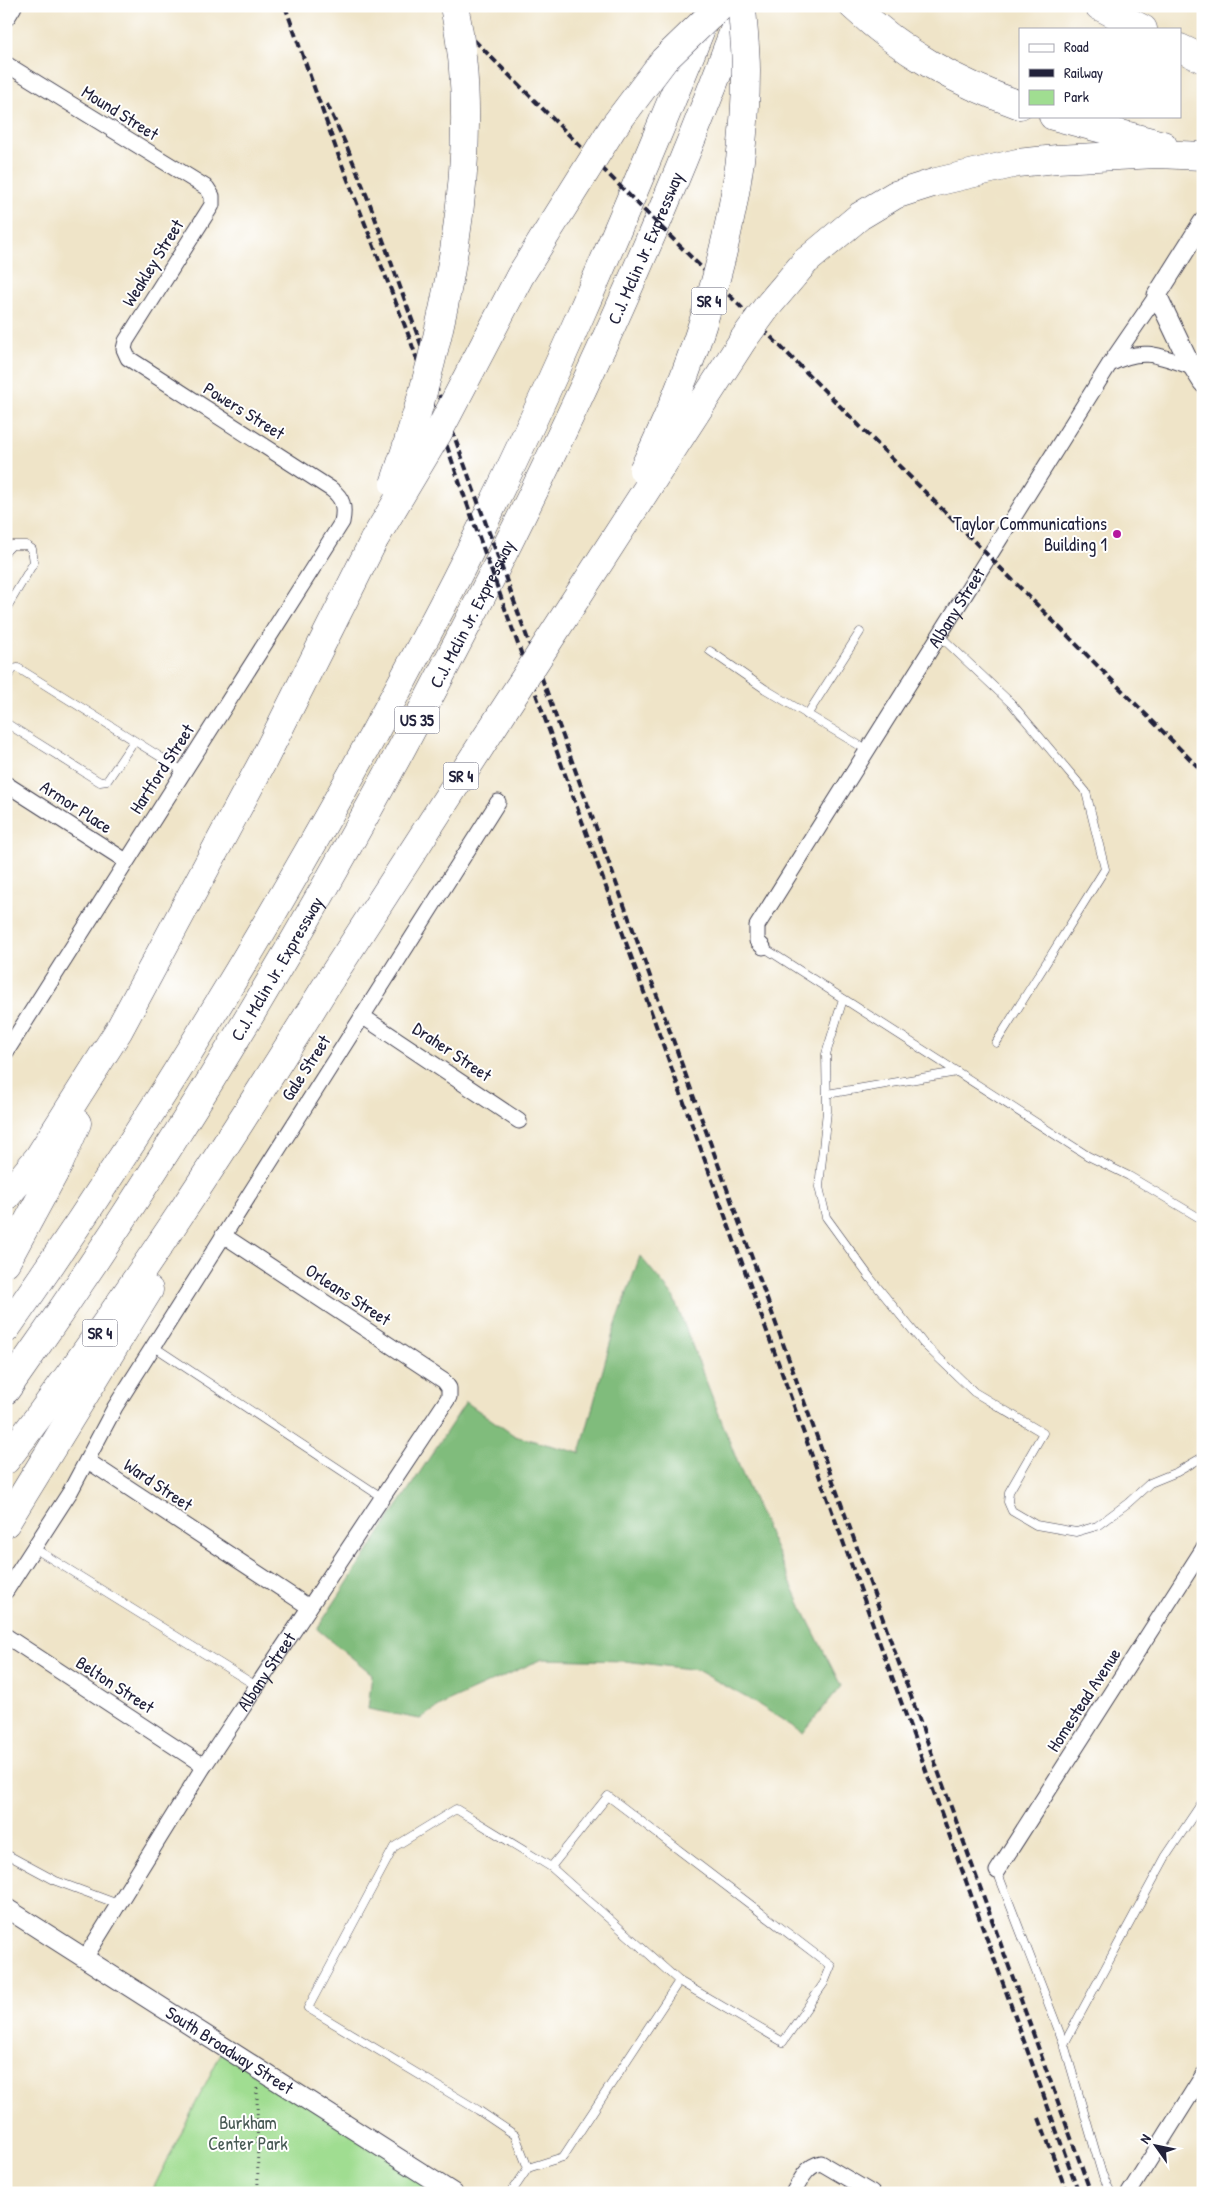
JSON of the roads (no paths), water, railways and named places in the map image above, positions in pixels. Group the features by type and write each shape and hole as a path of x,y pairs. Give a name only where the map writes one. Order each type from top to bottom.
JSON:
{"highway":[{"path":"374,540 404,455 427,377 454,248 465,128 463,71 454,6"},
{"name":"C.J. Mclin Jr. Expressway","path":"6,1329 102,1188 221,1000 294,876 425,637 533,419 599,274 710,6"},
{"path":"6,1196 38,1158 118,1030 264,761 374,540 438,432 520,276 612,129 664,60 720,6"},
{"name":"C.J. Mclin Jr. Expressway","path":"6,1390 150,1175 266,988 413,729 521,519 582,390 694,136 743,6"},
{"name":"SR 4","path":"6,1460 74,1371 190,1203 331,978 591,574 658,438 701,328 719,266 732,204 742,137 746,71 743,6"},
{"path":"853,6 896,44 950,76 1019,106"},
{"path":"1099,6 1141,28"},
{"path":"1182,49 1203,59"},
{"path":"1059,118 1203,156"},
{"path":"591,574 660,471 743,340 767,307 805,262 860,216 895,196 936,182 1017,163 1093,156 1157,154 1203,156"},
{"path":"6,1262 59,1164 118,1030"},
{"path":"6,1523 144,1301 190,1203"}],"street":[{"path":"6,16 12,6"},
{"name":"Mound Street","path":"6,64 207,188 212,196"},
{"name":"Weakley Street","path":"124,349 126,341 212,205 212,196"},
{"name":"Albany Street","path":"763,947 757,941 756,926 1109,365 1157,295 1203,222"},
{"path":"1157,295 1192,367 1203,383"},
{"name":"Powers Street","path":"124,349 128,358 144,369 331,489 338,494 344,505"},
{"path":"1109,365 1123,357 1138,354 1156,354 1192,367"},
{"name":"Hartford Street","path":"6,1052 342,522 344,505"},
{"name":"Armor Place","path":"6,784 126,861"},
{"name":"Gale Street","path":"150,1351 498,802"},
{"name":"Draher Street","path":"362,1016 520,1120"},
{"name":"Orleans Street","path":"223,1235 444,1381 449,1388"},
{"path":"6,1591 88,1461 115,1407 150,1351"},
{"name":"Albany Street","path":"85,1958 204,1766 449,1397 449,1388"},
{"name":"Ward Street","path":"88,1461 309,1607"},
{"name":"Homestead Avenue","path":"997,1871 1203,1549"},
{"name":"Belton Street","path":"6,1636 204,1766"},
{"name":"South Broadway Street","path":"6,1908 452,2193"},
{"path":"1128,2193 1203,2075"},
{"path":"793,2193 808,2169 815,2164 827,2165 872,2193"}],"lane":[{"path":"6,552 12,545 26,545 32,549 34,562 6,609"},
{"path":"807,714 860,632"},
{"path":"939,635 1012,704 1086,792 1105,869 996,1043"},
{"path":"710,652 866,750"},
{"path":"6,679 13,669 18,668 183,771"},
{"path":"6,723 100,782 107,781 134,740"},
{"path":"763,947 1088,1156 1129,1176 1203,1220"},
{"path":"843,999 826,1054 827,1111 819,1187 826,1216 871,1279 923,1343 974,1392 1043,1433 1009,1492 1008,1502 1012,1511 1036,1525 1076,1532 1097,1526 1128,1503 1150,1483 1178,1472 1203,1457"},
{"path":"827,1094 957,1072"},
{"path":"150,1351 383,1498"},
{"path":"34,1548 258,1687"},
{"path":"528,2168 515,2135 478,2110 308,2008 394,1847 456,1809 551,1867 679,1981 783,2042 824,1982 831,1966 608,1796 551,1867"},
{"path":"1064,2044 1166,1856 1203,1801"},
{"path":"6,1854 56,1881 118,1904"},
{"path":"997,1871 1064,2044 1102,2174 1111,2193"},
{"path":"512,2193 528,2168 563,2157 679,1981"}],"railway":[{"path":"285,6 339,157 410,339 461,487 1079,2193"},
{"path":"440,6 1203,772"},
{"path":"327,104 370,204 1091,2193"},
{"path":"1039,2118 1067,2193"}],"place":[{"name":"Taylor Communications Building 1","path":"1117,534"}],"park label":[{"name":"Burkham Center Park","path":"248,2133"}]}
